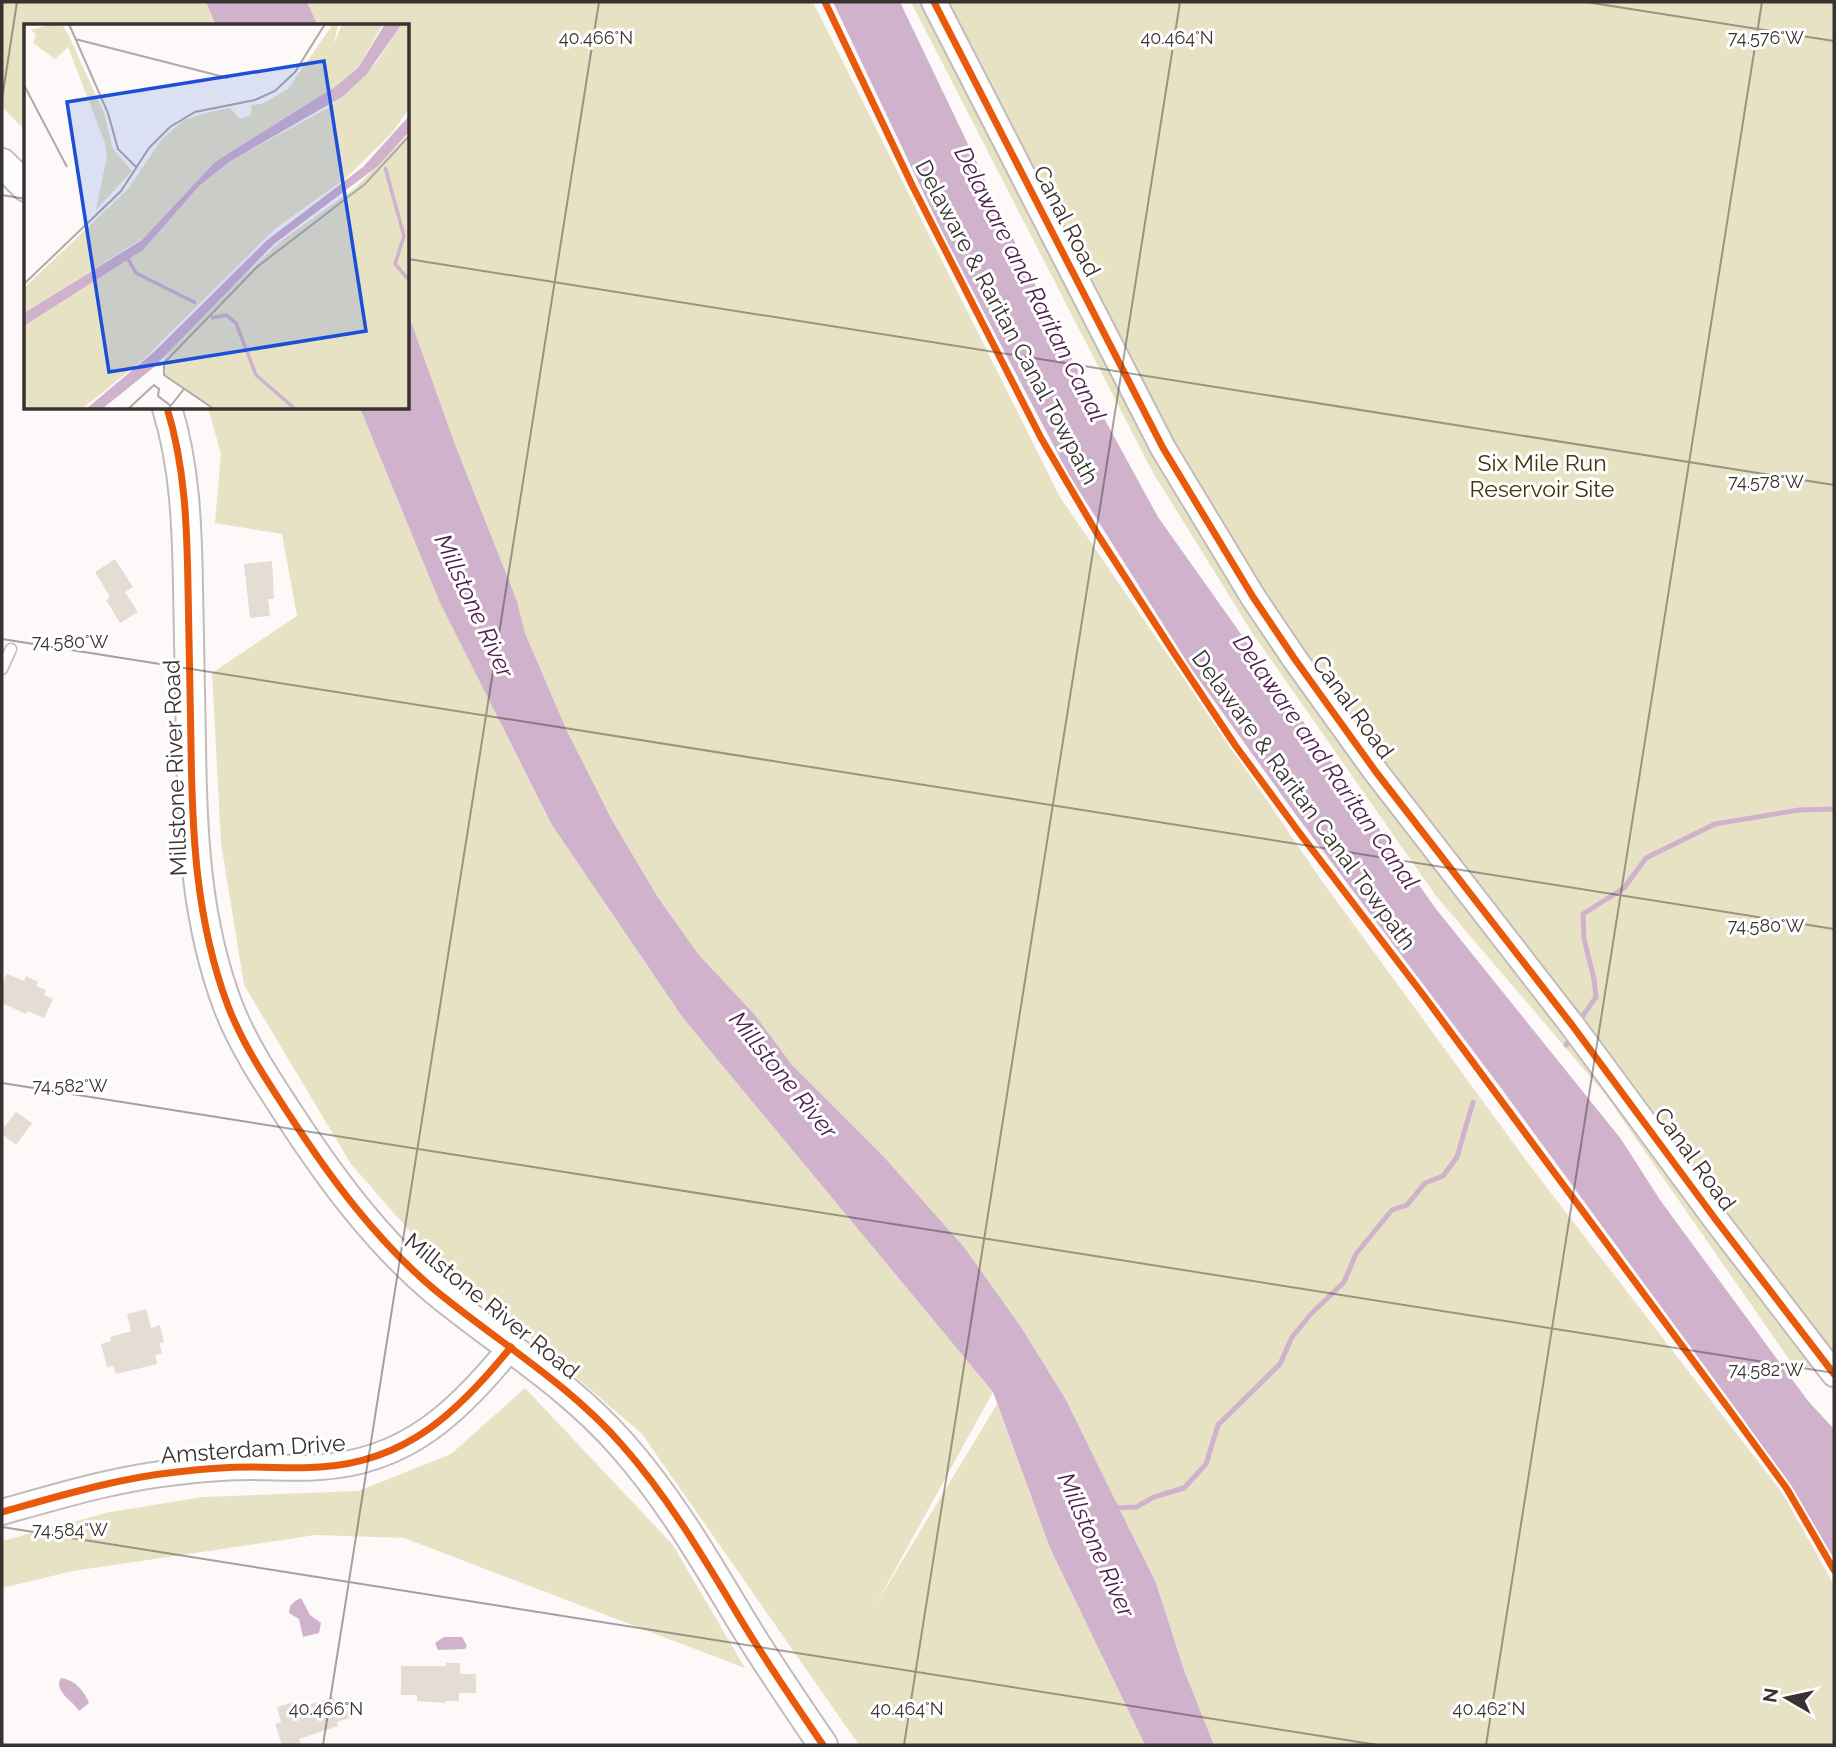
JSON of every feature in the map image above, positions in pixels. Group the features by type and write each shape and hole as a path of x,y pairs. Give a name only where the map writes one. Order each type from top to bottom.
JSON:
{"main road":[{"path":"2,163 24,185"},
{"name":"Millstone River Road","path":"168,410 179,455 186,516 192,817 196,868 208,942 229,1009 272,1089 332,1177 368,1223 413,1271 583,1404 651,1480 823,1745"}],"street":[{"name":"Canal Road","path":"933,2 1163,448 1253,597 1376,772 1572,1024 1716,1220 1834,1374"},
{"name":"Amsterdam Drive","path":"2,1512 117,1482 174,1472 249,1467 320,1468 365,1459 419,1436 449,1416 488,1376 511,1347"}],"lane":[{"path":"2,669 11,649"}],"green space":[{"path":"2,2 206,2 215,24 24,24 24,129 2,107"},
{"path":"307,2 813,2 1060,497 1322,881 1531,1167 1783,1494 1834,1585 1834,1745 1214,1745 1184,1670 1156,1583 1065,1398 1021,1327 964,1247 884,1157 792,1065 753,1014 699,955 657,896 612,820 567,731 525,633 517,601 456,447 410,319 410,24 317,24"},
{"name":"Six Mile Run Reservoir Site","path":"911,2 1834,2 1834,1366 1795,1368 1605,1094 1436,896 1251,631 1152,471"},
{"path":"209,410 361,410 440,603 552,825 683,1018 993,1392 875,1606 997,1404 1050,1548 1145,1745 859,1745 642,1434 419,1242 351,1164 244,985 221,843 212,673 297,616 282,534 215,523 221,454"},
{"path":"525,1388 673,1545 745,1668 404,1538 316,1535 73,1571 2,1588 2,1541 110,1512 203,1497 358,1491 451,1454"}],"water":[{"path":"206,2 307,2 317,24 215,24"},
{"name":"Delaware and Raritan Canal","path":"833,2 900,2 1064,345 1158,517 1436,909 1621,1139 1660,1200 1808,1401 1834,1429 1834,1559 1744,1420 1501,1088 1296,815 1192,670 1069,475 945,238"},
{"name":"Millstone River","path":"410,319 456,447 517,601 525,633 567,731 612,820 657,896 699,955 754,1014 792,1065 884,1157 964,1247 1021,1327 1065,1398 1156,1583 1184,1670 1214,1745 1145,1745 1050,1548 993,1392 683,1018 552,825 440,603 361,410 410,410"},
{"path":"301,1598 310,1615 321,1623 319,1633 303,1637 299,1619 289,1613 290,1606"},
{"path":"444,1637 462,1637 467,1646 465,1649 438,1650 435,1643"},
{"path":"61,1678 75,1683 87,1698 89,1703 79,1711 61,1691"}],"building":[{"path":"115,559 133,587 125,592 138,612 120,623 106,600 110,597 95,572"},
{"path":"272,561 274,599 268,599 270,616 250,618 244,564"},
{"path":"7,974 24,981 26,976 38,982 36,986 46,990 44,995 53,999 44,1018 28,1011 26,1014 2,1003 2,984"},
{"path":"16,1112 32,1123 16,1145 2,1134 2,1130"},
{"path":"146,1309 151,1328 160,1325 164,1342 159,1343 162,1353 155,1355 157,1364 116,1374 113,1366 107,1367 101,1344 111,1341 110,1337 131,1331 127,1314"},
{"path":"446,1663 460,1663 460,1674 476,1674 476,1693 459,1693 459,1701 446,1703 417,1701 417,1695 401,1695 401,1666 446,1666"},
{"path":"333,1697 335,1702 344,1699 350,1718 337,1722 338,1726 299,1739 301,1745 282,1745 275,1724 281,1722 277,1707 294,1702 296,1709"}],"waterway":[{"path":"1582,1017 1596,997 1584,939 1583,914 1624,888 1646,858 1715,824 1799,810 1834,809"},
{"path":"1112,1508 1136,1507 1154,1497 1184,1488 1206,1464 1218,1425 1280,1364 1292,1337 1344,1282 1356,1254 1392,1210 1407,1205 1425,1183 1443,1176 1457,1157 1473,1102"}],"cycle path":[{"name":"Delaware & Raritan Canal Towpath","path":"825,2 912,185 1041,438 1098,535 1235,745 1424,996 1787,1489 1834,1570"},
{"path":"934,2 1163,448 1253,597 1376,772 1572,1025 1834,1374"},
{"path":"168,410 178,452 186,519 192,778 198,877 202,909 217,974 241,1035 273,1090 322,1163 374,1230 435,1290 579,1402 639,1465 686,1530 761,1652 823,1745"},
{"path":"2,1512 89,1488 155,1475 224,1468 320,1467 351,1463 379,1455 405,1444 451,1412 511,1347"}]}
